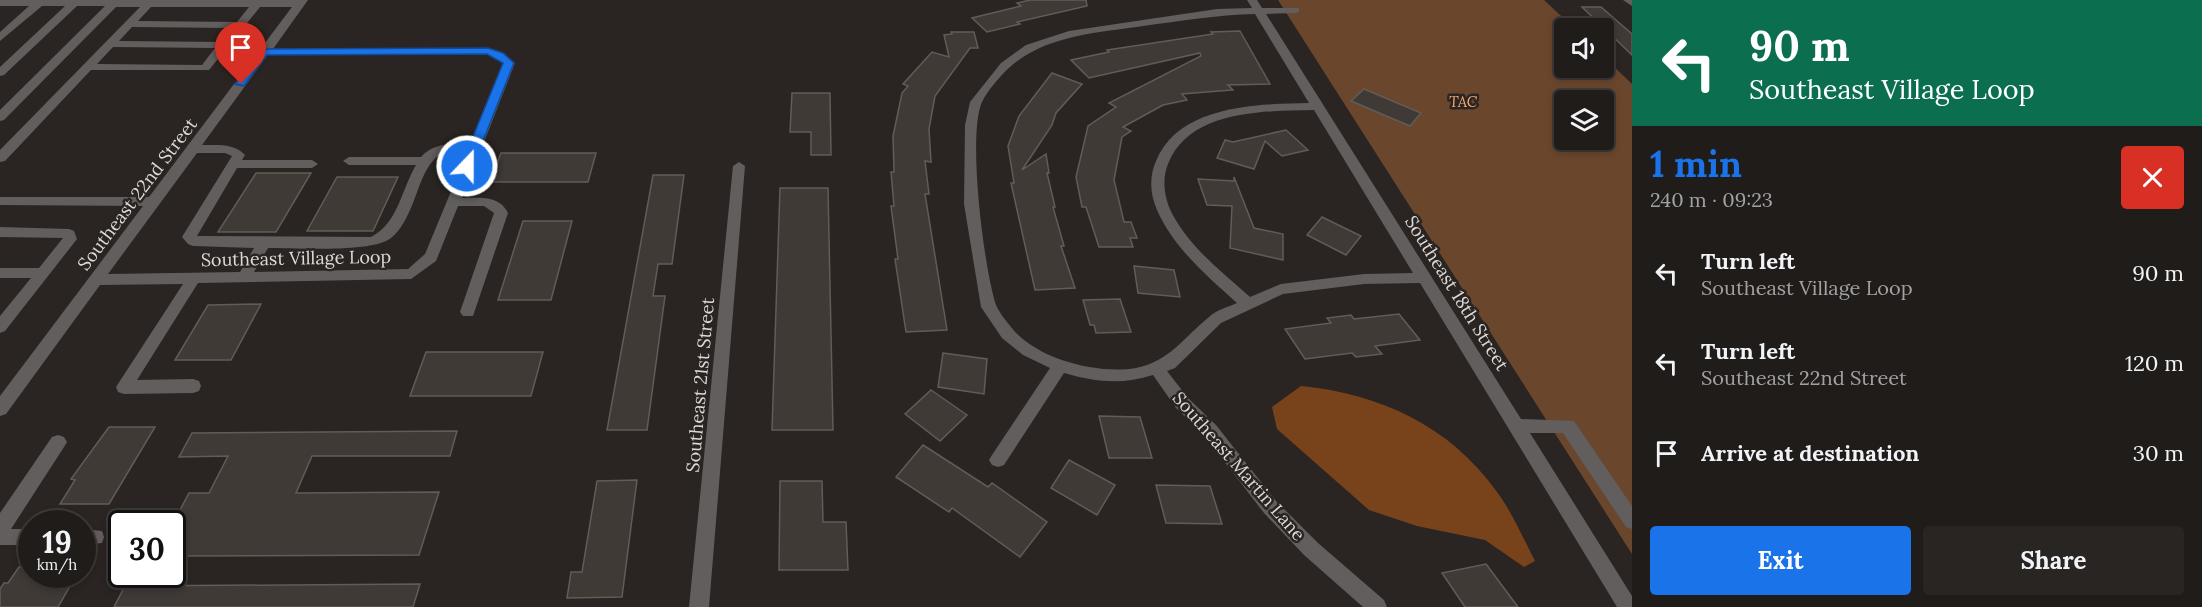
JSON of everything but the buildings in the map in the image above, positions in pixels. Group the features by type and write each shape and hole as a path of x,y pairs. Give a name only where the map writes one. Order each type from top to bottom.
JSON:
{"street":[{"path":"1628,0 1632,3"},
{"path":"0,3 302,2"},
{"name":"Southeast 22nd Street","path":"0,409 302,2"},
{"path":"0,38 39,3"},
{"path":"0,73 75,3"},
{"path":"0,117 114,3"},
{"path":"0,158 149,3"},
{"path":"87,67 205,68 258,3"},
{"path":"1294,10 1255,5 1069,34 1030,47 1005,65 976,102 971,125 971,204 989,307 1007,334 1029,351 1060,366 1089,374 1112,376 1157,369 1169,364 1216,319 1281,289 1364,279 1424,278"},
{"name":"Southeast 18th Street","path":"1255,5 1629,607"},
{"path":"129,24 240,25"},
{"path":"110,44 224,45"},
{"name":"Southeast Village Loop","path":"96,280 411,274 430,257 508,63 500,55 488,51 264,52"},
{"path":"1248,304 1223,282 1171,225 1156,190 1161,160 1178,135 1209,118 1270,107 1317,106"},
{"path":"193,148 233,151 239,155 190,231 189,237 193,241 203,242 264,243 382,240 394,228 426,161 436,151 474,148"},
{"path":"349,161 426,161"},
{"path":"234,164 312,164"},
{"name":"Southeast 21st Street","path":"699,607 739,166"},
{"path":"0,201 153,202"},
{"path":"453,202 486,202 498,207 501,213 468,312"},
{"path":"0,232 69,234 70,239 44,273 7,310 0,327"},
{"path":"244,277 264,243"},
{"path":"0,273 44,273"},
{"path":"192,386 124,387 194,278"},
{"path":"998,460 1060,366"},
{"name":"Southeast Martin Lane","path":"1157,369 1182,403 1210,430 1270,507 1311,549 1377,607"},
{"path":"1516,426 1568,426 1632,521"},
{"path":"0,529 8,506 58,442"},
{"path":"0,537 18,537"}],"green space":[{"name":"TAC","path":"1278,0 1544,0 1563,18 1554,18 1554,78 1614,78 1614,67 1632,84 1632,554"}],"shaded area":[{"path":"1301,386 1330,390 1385,405 1435,431 1457,448 1497,492 1535,561 1524,567 1485,540 1417,526 1369,510 1277,429 1272,407"}],"route":[{"path":"241,84 264,52 488,51 500,55 508,63 467,166"}]}
